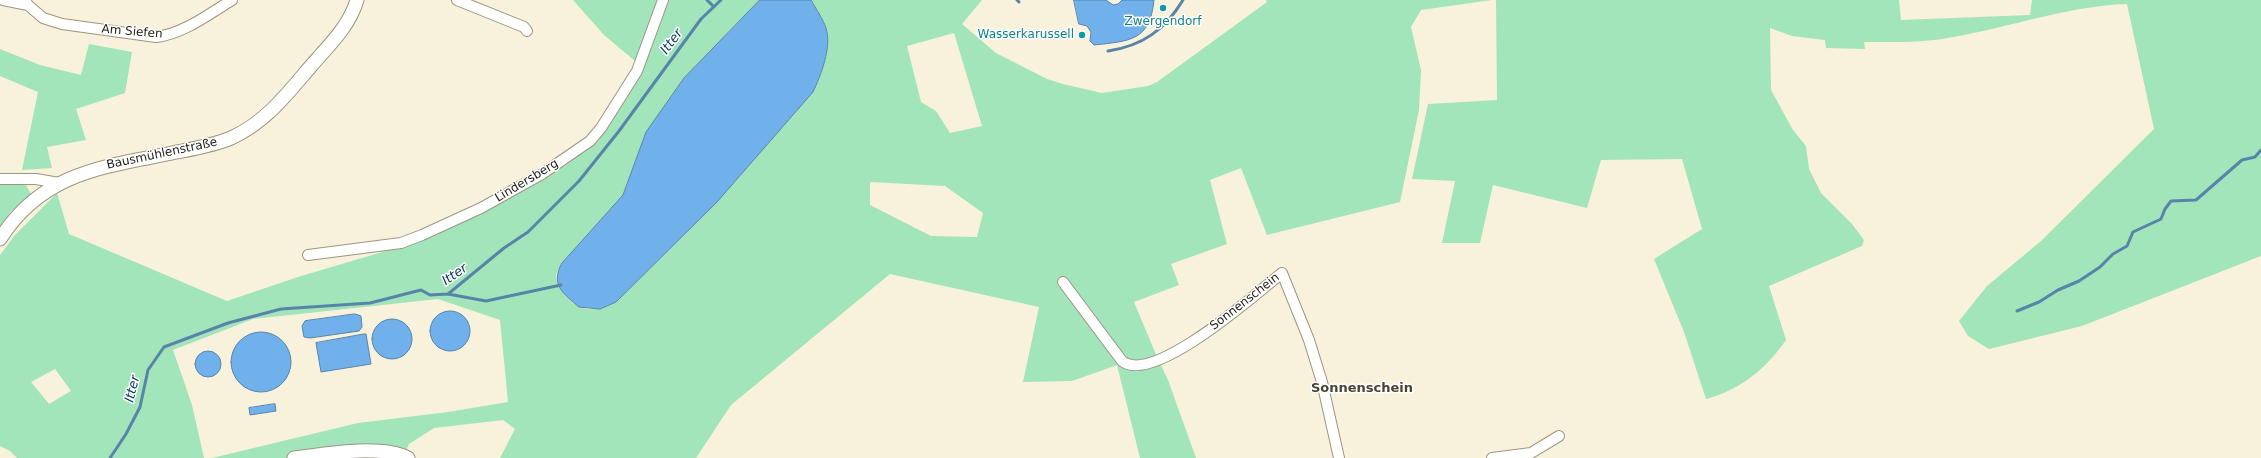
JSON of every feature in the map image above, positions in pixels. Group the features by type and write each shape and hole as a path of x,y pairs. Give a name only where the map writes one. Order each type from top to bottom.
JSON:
{"street":[{"name":"Am Siefen","path":"4,0 27,3 43,18 62,24 156,37 167,36 182,29 232,0"},
{"name":"Bausmühlenstraße","path":"0,239 20,214 59,183 96,168 207,146 231,138 256,124 281,101 345,27 354,12 357,0"},
{"path":"457,0 524,27 527,31"},
{"name":"Lindersberg","path":"308,255 401,243 422,235 495,201 542,174 590,141 601,128 637,72 663,0"},
{"path":"0,179 36,179 59,183"},
{"name":"Sonnenschein","path":"1063,282 1122,361 1134,365 1160,361 1196,341 1282,273 1309,340 1322,382 1339,458"},
{"path":"1492,458 1530,453 1559,436"},
{"path":"294,458 347,453 373,455 398,454 408,458"}],"green space":[{"path":"573,0 760,0 684,78 646,132 623,195 562,263 556,275 562,292 571,302 582,308 588,309 599,308 616,302 717,202 813,92 825,61 828,44 826,28 811,0 982,0 962,24 996,53 1047,79 1102,93 1148,86 1157,82 1267,2 1266,0 1492,0 1421,10 1411,27 1421,70 1419,110 1400,202 1267,235 1241,168 1210,180 1227,244 1171,264 1179,285 1134,302 1168,380 1196,458 1140,458 1117,365 1072,381 1023,382 1039,307 890,274 731,405 696,458 500,458 515,429 503,420 434,428 409,444 402,458 212,458 358,423 448,412 508,402 500,320 438,299 253,319 173,350 192,405 204,458 17,458 10,451 0,446 0,255 15,235 57,193 69,234 227,301 298,277 409,244 524,188 569,163 583,151 621,107 642,74 635,61 604,35","holes":["954,33 982,126 950,133 936,111 921,102 907,46","870,182 945,186 983,213 977,237 931,236 870,205","55,369 71,391 49,404 31,382"]},
{"path":"1496,0 1899,0 1901,20 2030,15 2032,0 2261,0 2261,256 2082,326 1989,349 1968,336 1959,321 1987,286 2041,241 2154,129 2127,4 2061,13 1942,39 1909,42 1864,42 1865,49 1826,48 1825,40 1792,36 1770,28 1771,90 1793,130 1806,146 1809,169 1821,193 1852,224 1864,240 1862,246 1769,286 1786,340 1770,360 1751,377 1730,390 1706,399 1684,332 1654,259 1702,229 1682,159 1601,160 1587,208 1493,185 1480,243 1442,243 1455,181 1412,179 1428,104 1497,100"},
{"path":"89,44 132,52 125,93 76,109 86,140 47,147 52,168 22,170 38,92 0,76 0,49 40,65 81,75"},
{"path":"0,185 26,185 31,194 11,211 0,228"}],"water":[{"path":"760,0 811,0 826,28 828,44 825,61 813,92 717,202 616,302 600,309 579,307 563,293 558,283 557,277 562,263 623,195 646,132 684,78"},
{"path":"1074,0 1106,0 1113,5 1118,4 1122,0 1154,0 1152,14 1143,31 1128,40 1094,45 1090,41 1091,32 1087,26 1079,24"},
{"path":"454,311 461,314 467,320 470,331 469,339 461,348 454,351 446,351 439,348 431,339 430,327 433,320 442,312"},
{"path":"355,314 361,316 362,327 359,331 310,338 304,337 302,326 305,321"},
{"path":"396,319 403,322 409,328 412,339 411,347 403,356 396,359 388,359 381,356 373,347 372,335 375,328 384,320"},
{"path":"261,332 277,337 282,341 286,346 291,362 286,378 282,383 277,387 261,392 245,387 240,383 236,378 231,362 236,346 240,341 245,337"},
{"path":"366,334 371,364 321,372 316,343"},
{"path":"208,351 217,355 221,364 217,373 208,377 199,373 195,364 199,355"},
{"path":"275,404 276,411 250,415 249,408"}],"waterway":[{"path":"707,0 714,7"},
{"name":"Itter","path":"110,458 126,434 140,407 148,370 164,347 228,323 281,309 370,303 421,290 430,295 448,294 504,248 528,232 579,181 619,131 701,19 721,0"},
{"name":"Itter","path":"1108,51 1132,45 1152,35 1176,11 1183,0"},
{"path":"2017,311 2039,302 2058,290 2079,281 2100,267 2113,254 2127,246 2133,232 2161,219 2165,209 2171,201 2196,200 2242,160 2255,157 2261,150"},
{"path":"448,294 486,301 561,285"}],"place":[{"name":"Zwergendorf","path":"1163,8"},
{"name":"Wasserkarussell","path":"1082,35"}],"district":[{"name":"Sonnenschein","path":"1362,389"}]}
